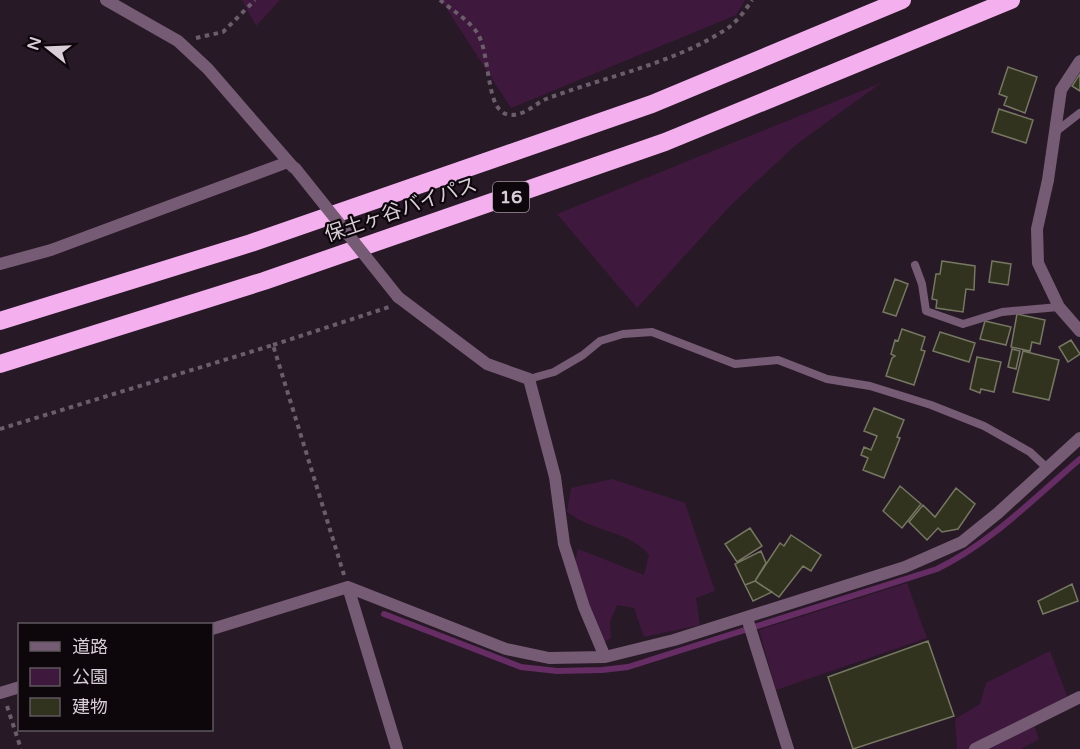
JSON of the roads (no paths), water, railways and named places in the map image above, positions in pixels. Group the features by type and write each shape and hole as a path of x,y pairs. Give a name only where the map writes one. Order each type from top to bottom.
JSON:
{"highway":[{"name":"保土ヶ谷バイパス","path":"0,321 262,239 652,104 902,0"},
{"name":"保土ヶ谷バイパス","path":"0,364 264,281 643,150 836,74 1011,0"}],"street":[{"path":"106,0 178,41 208,69 291,165 401,299 487,364 529,380 555,477 564,544 584,607 605,657"},
{"path":"1080,61 1061,90 1048,180 1037,229 1038,263 1059,308 1080,331"},
{"path":"0,264 51,250 291,165"},
{"path":"213,628 348,587 506,649 549,658 605,657 674,640 747,618 905,567 962,542 1080,438"},
{"path":"348,587 397,749"},
{"path":"747,618 788,749"},
{"path":"2,692 18,688"},
{"path":"975,749 1080,697"}],"lane":[{"path":"1053,134 1080,113"},
{"path":"915,265 922,285 926,311 963,324 1002,312 1059,308"},
{"path":"529,380 554,372 583,355 600,340 623,334 652,332 735,364 778,360 827,379 870,386 931,405 984,426 1030,452 1047,468"}],"waterway":[{"path":"384,614 521,667 557,671 628,667 937,569 994,533 1080,459"}]}
